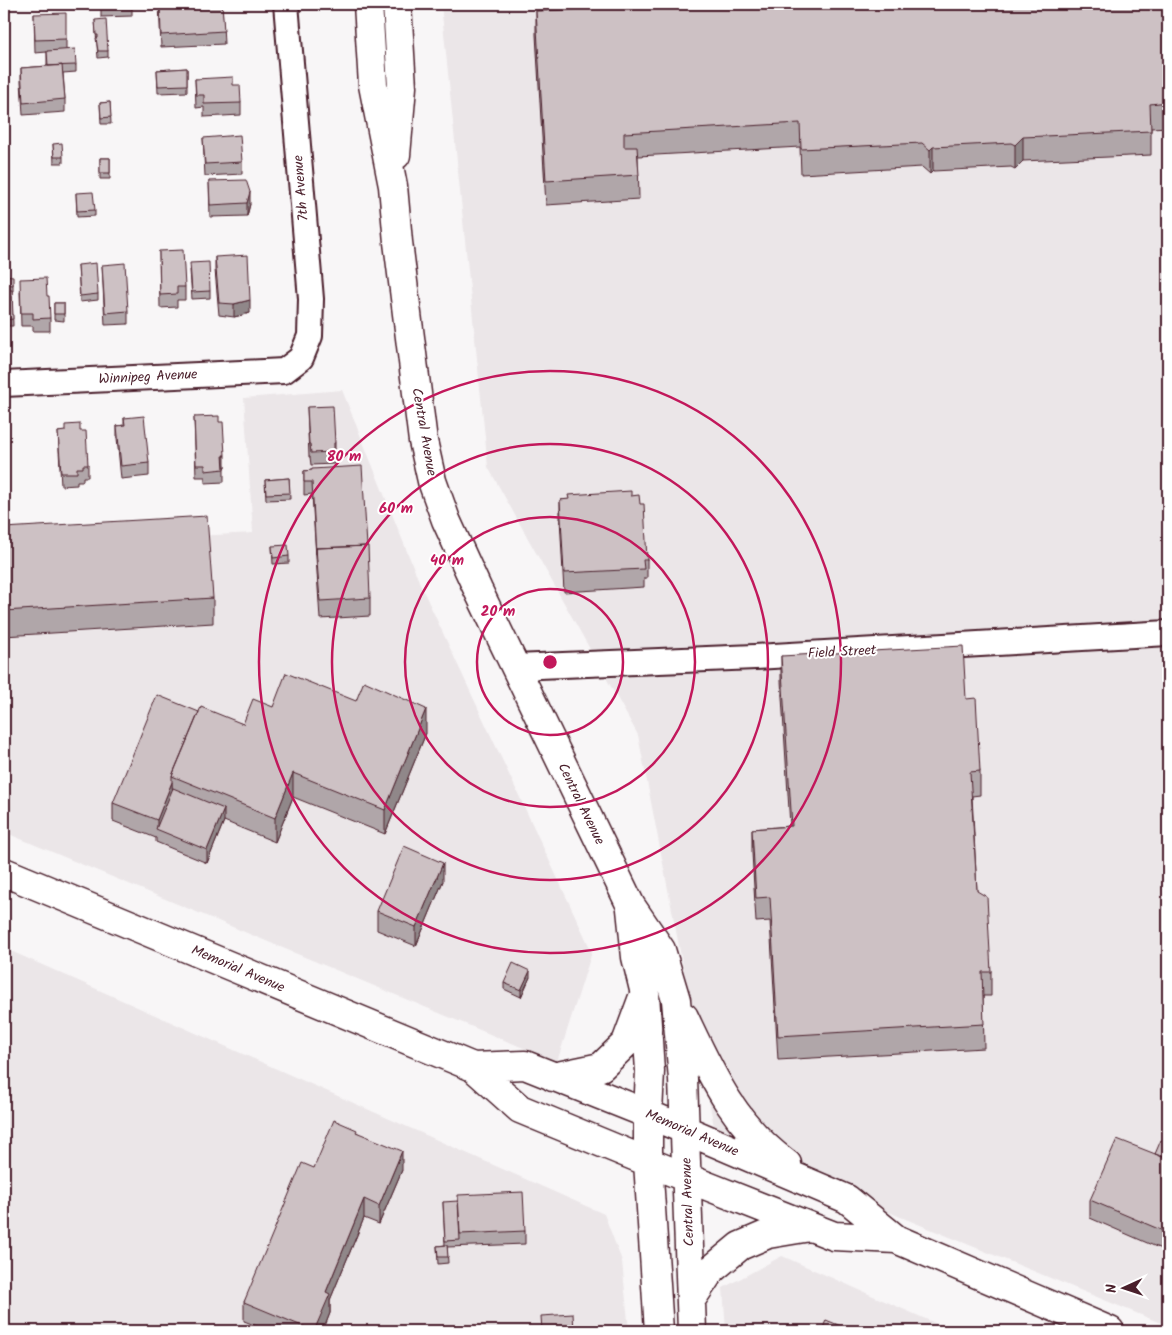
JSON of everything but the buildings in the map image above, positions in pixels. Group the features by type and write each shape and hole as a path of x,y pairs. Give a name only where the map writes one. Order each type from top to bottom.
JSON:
{"main road":[{"name":"Central Avenue","path":"368,4 373,85 393,186 398,242 423,441 432,481 446,520 631,906 661,950 676,1000 683,1079 692,1331"},
{"name":"Central Avenue","path":"393,186 402,87 397,4"},
{"name":"Memorial Avenue","path":"4,872 473,1067 520,1109 648,1162 834,1236 896,1239"},
{"name":"Central Avenue","path":"631,906 636,957 645,994 650,1071 648,1162 659,1331"},
{"path":"554,1077 602,1067 626,1043 645,994"},
{"path":"676,1000 723,1094 741,1120 767,1150 818,1186"},
{"name":"Memorial Avenue","path":"473,1067 524,1065 648,1114 847,1199 896,1239 1110,1331"},
{"path":"691,1300 711,1270 740,1246 768,1234 810,1227"}],"street":[{"name":"7th Avenue","path":"286,4 311,299 310,336 301,358 291,366"},
{"name":"Winnipeg Avenue","path":"4,384 284,371 291,366"},
{"name":"Field Street","path":"515,667 765,657 1168,633"}],"shaded area":[{"path":"441,4 1168,4 1168,1326 717,1142 638,735 488,467"},
{"path":"342,390 421,586 592,952 557,1062 4,832 4,546 253,533 244,398"},
{"path":"4,948 604,1214 622,1261 629,1331 4,1331"},
{"path":"782,1256 953,1331 726,1331 723,1288"}]}
